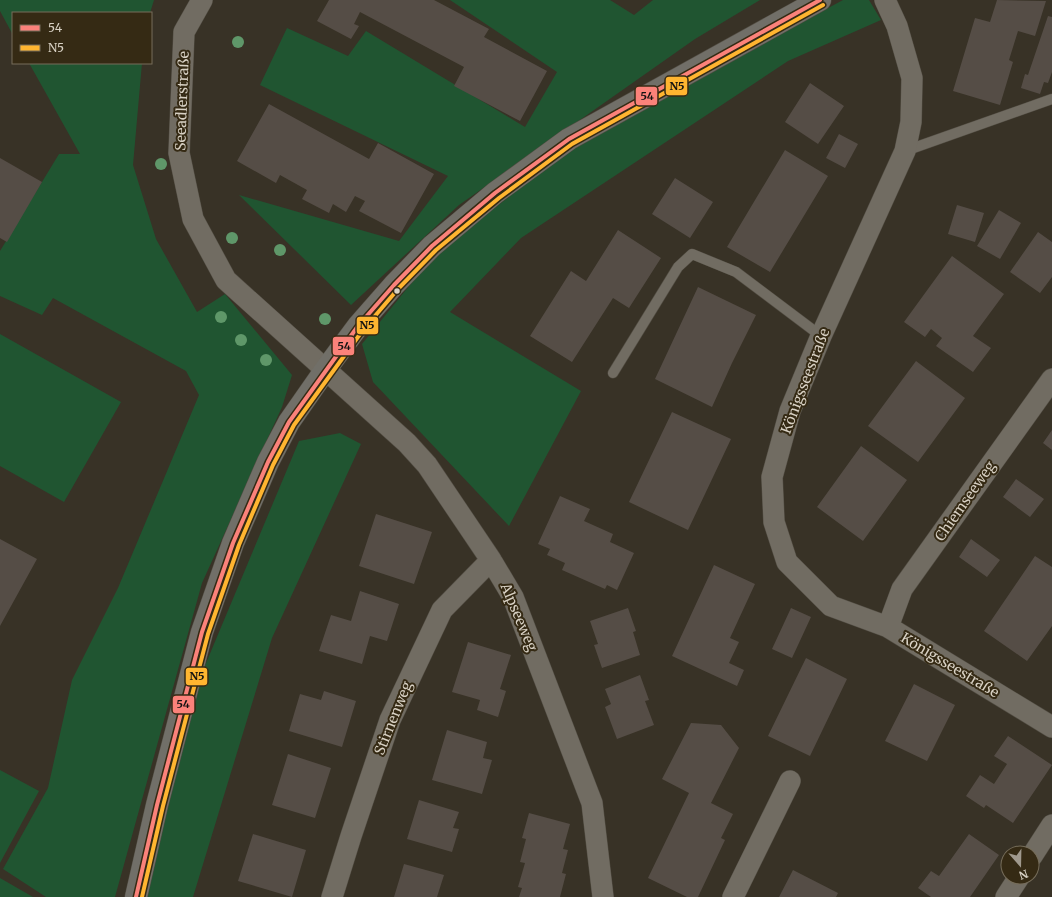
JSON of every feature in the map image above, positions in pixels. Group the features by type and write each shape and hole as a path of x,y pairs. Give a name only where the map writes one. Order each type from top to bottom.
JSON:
{"street":[{"name":"Seeadlerstraße","path":"202,0 184,32 179,153 193,219 226,280 326,369"},
{"path":"136,897 157,805 202,632 233,543 268,462 289,422 358,326 394,285 432,246 495,193 569,139 820,0"},
{"name":"Königsseestraße","path":"885,0 897,26 912,78 911,122 906,151 821,336 790,412 772,477 774,522 787,562 831,606 888,627 1052,727"},
{"name":"Alpseeweg","path":"326,369 407,443 427,465 491,560 513,597 592,803 603,897"},
{"name":"Chiemseeweg","path":"888,627 902,589 1052,379"},
{"name":"Stirnenweg","path":"332,897 393,713 442,610 491,560"},
{"path":"734,897 790,781"},
{"path":"1039,845 1052,825"},
{"path":"1006,897 1014,885"}],"lane":[{"path":"906,151 1052,99"},
{"path":"613,373 678,267 692,254 736,272 821,336"}],"green space":[{"path":"0,0 154,0 150,12 12,12 12,33 0,11"},
{"path":"450,0 610,0 634,15 653,0 760,0 695,39 459,205 351,305 239,195 399,241 448,176 260,85 287,28 348,56 366,31 525,127 557,72"},
{"path":"843,0 869,0 881,20 788,61 521,238 450,312 581,391 509,526 373,382 362,344 435,254 580,142"},
{"path":"30,64 142,64 133,165 156,239 197,312 225,294 292,375 282,407 202,583 115,897 46,897 3,869 48,788 72,680 118,588 199,395 186,371 53,298 42,315 0,296 0,251 59,154 80,154"},
{"path":"0,334 121,402 64,502 0,466"},
{"path":"340,433 361,444 272,638 193,897 145,897 196,687 299,441"},
{"path":"0,770 39,791 0,863"},
{"path":"0,878 33,897 0,897"}],"building":[{"path":"329,0 434,0 489,29 484,37 547,71 520,121 454,86 464,67 360,12 354,24 359,26 351,39 317,21"},
{"path":"997,0 1046,1 1035,36 1018,31 1009,60 1013,62 1000,105 953,91 975,18 990,22"},
{"path":"1048,16 1052,17 1052,72 1048,83 1044,82 1040,94 1021,88 1025,74 1028,75"},
{"path":"810,83 844,106 818,144 785,122"},
{"path":"269,104 369,159 378,143 434,174 401,233 359,211 365,201 355,196 346,212 333,204 329,213 302,199 307,190 280,175 276,183 237,161"},
{"path":"839,134 858,144 845,168 826,158"},
{"path":"785,150 828,176 770,272 727,247"},
{"path":"0,158 42,182 7,242 0,238"},
{"path":"675,178 713,202 690,238 652,214"},
{"path":"957,205 984,213 975,242 948,234"},
{"path":"999,210 1021,223 1000,259 977,246"},
{"path":"618,230 661,258 629,308 613,298 572,362 530,336 571,271 586,281"},
{"path":"1038,232 1052,242 1052,277 1040,293 1010,272"},
{"path":"952,256 1004,294 973,336 991,348 973,372 936,346 942,338 931,329 925,337 904,322"},
{"path":"698,287 756,315 712,407 655,379"},
{"path":"916,361 965,398 918,462 868,426"},
{"path":"672,412 731,439 688,530 629,502"},
{"path":"1052,430 1052,450 1043,443"},
{"path":"861,446 907,480 863,541 817,507"},
{"path":"1016,479 1044,499 1030,517 1003,497"},
{"path":"560,496 590,509 584,521 613,534 610,542 634,553 617,590 607,585 605,589 562,570 565,563 547,555 550,549 538,544"},
{"path":"376,514 432,532 414,584 359,566"},
{"path":"0,539 37,559 0,626"},
{"path":"971,539 1000,560 987,577 959,557"},
{"path":"1035,556 1052,567 1052,626 1027,661 984,631"},
{"path":"714,565 755,584 730,638 739,642 729,663 744,670 737,686 672,656"},
{"path":"360,591 399,604 387,641 370,636 362,664 319,651 331,615 351,621"},
{"path":"628,608 636,631 633,632 640,655 602,668 594,645 598,644 590,621"},
{"path":"791,608 811,617 792,658 772,649"},
{"path":"468,642 511,655 500,689 506,691 498,717 477,710 480,700 452,692"},
{"path":"806,658 847,679 810,756 768,736"},
{"path":"640,675 649,700 645,701 654,725 617,739 605,707 611,704 605,689"},
{"path":"914,684 955,705 927,761 885,741"},
{"path":"324,691 356,701 342,747 289,731 300,694 321,700"},
{"path":"691,723 721,725 739,748 711,803 733,814 721,838 725,840 698,897 687,897 648,878 689,793 662,779"},
{"path":"447,730 487,742 483,758 492,760 482,794 432,780"},
{"path":"1008,736 1052,765 1013,823 986,805 984,808 966,796 980,775 994,784 1007,764 994,756"},
{"path":"288,754 331,768 315,818 272,805"},
{"path":"419,800 459,812 453,828 459,829 452,852 407,839"},
{"path":"529,813 570,824 563,849 568,850 562,873 566,874 560,897 519,897 522,888 518,887 525,863 520,862 526,839 522,838"},
{"path":"253,834 306,850 292,897 238,881"},
{"path":"969,834 999,855 970,897 931,897 918,888 931,871 939,876"},
{"path":"404,864 444,875 437,897 394,897"},
{"path":"793,870 838,893 836,897 779,897"}],"transit line":[{"name":"54","path":"136,897 157,805 202,632 233,543 268,462 289,422 358,326 394,285 432,246 495,193 569,139 820,0"},
{"name":"N5","path":"142,897 163,806 208,634 239,545 273,465 294,425 363,330 398,289 436,250 499,198 572,144 823,5"}]}
